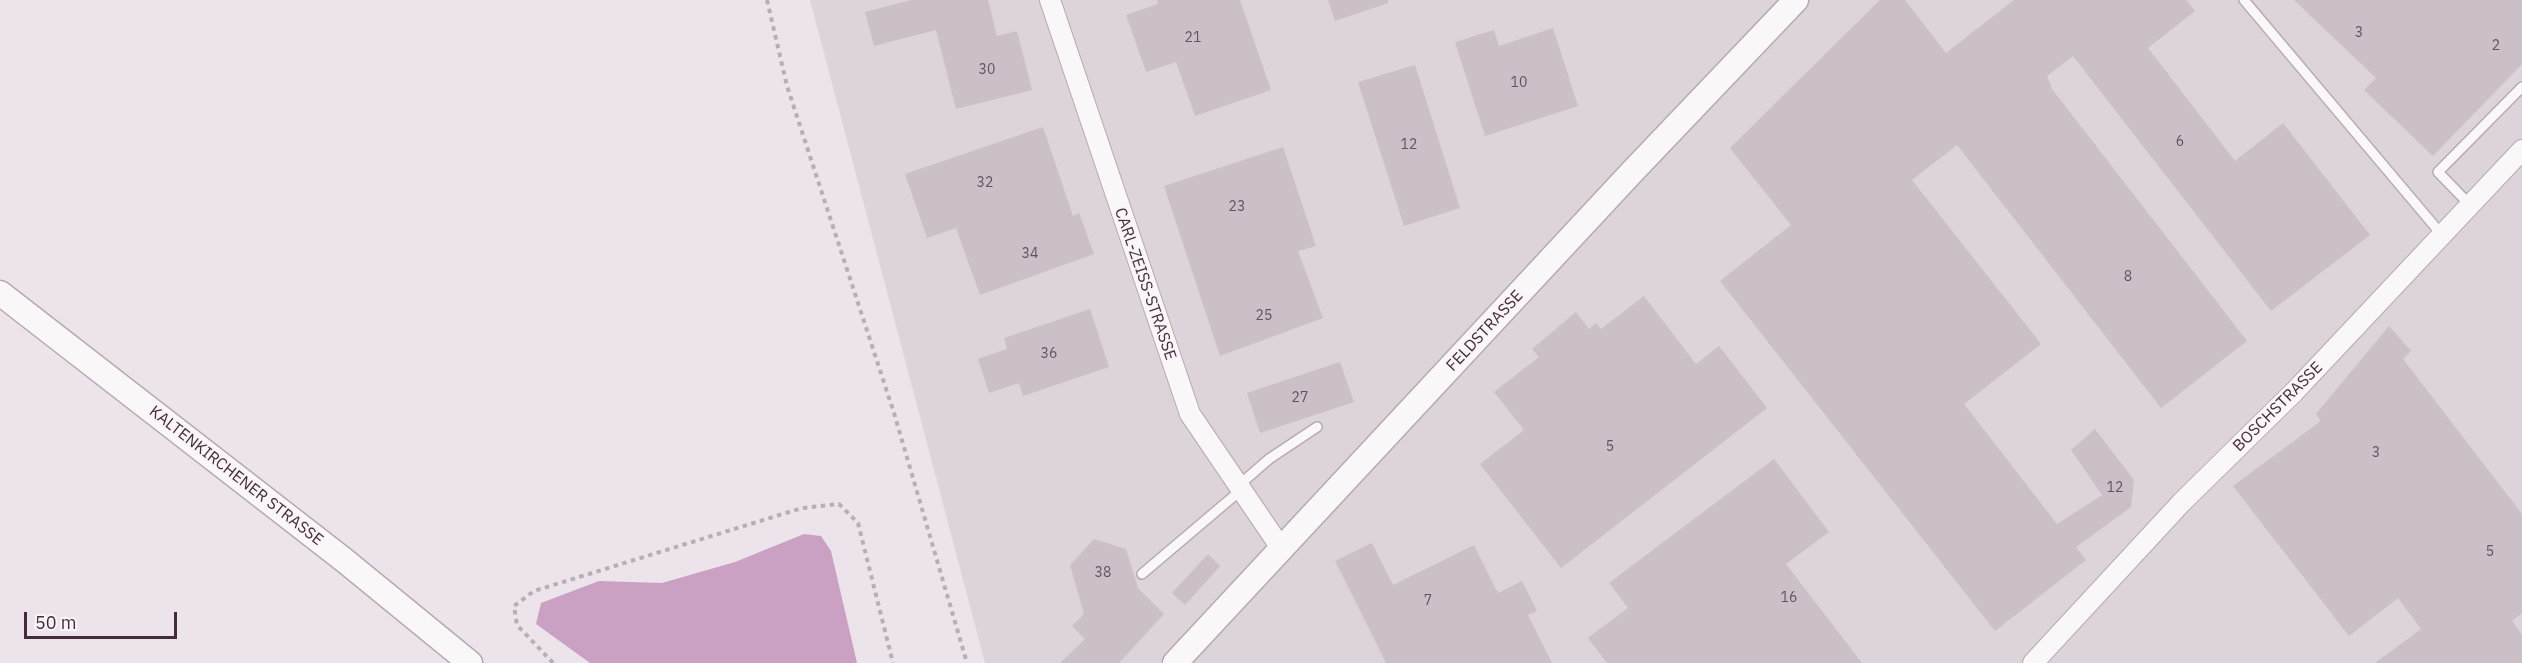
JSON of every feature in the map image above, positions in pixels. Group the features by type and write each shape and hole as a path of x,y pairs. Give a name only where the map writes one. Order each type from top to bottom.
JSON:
{"street":[{"name":"CARL-ZEISS-STRASSE","path":"1050,0 1190,414 1281,548"},
{"name":"FELDSTRASSE","path":"1175,663 1796,0"},
{"name":"BOSCHSTRASSE","path":"2033,663 2182,502 2294,392 2522,150"},
{"name":"KALTENKIRCHENER STRASSE","path":"0,293 344,560 470,663"}],"lane":[{"path":"2244,0 2442,235"},
{"path":"2470,205 2438,172 2522,87"},
{"path":"1142,573 1240,488 1269,459 1317,427"}],"path":[{"path":"767,0 787,86 894,413 967,663"},
{"path":"553,663 517,625 514,606 534,591 802,508 839,504 858,523 893,663"}],"shaded area":[{"path":"810,0 2522,0 2522,663 985,663"},
{"path":"804,534 821,536 831,551 857,663 590,663 536,624 541,603 599,581 662,583 735,562"}],"building":[{"path":"911,0 988,0 997,36 1017,31 1032,90 956,109 936,30 874,46 865,12"},
{"path":"1157,0 1240,0 1271,90 1195,116 1176,62 1146,72 1126,15 1158,4"},
{"path":"1328,0 1388,0 1388,3 1335,21"},
{"path":"1880,0 1905,0 1946,53 2014,0 2186,0 2195,11 2148,48 2235,161 2283,123 2370,235 2271,311 2073,56 2047,76 2052,89 2247,341 2161,408 1957,145 1912,180 2041,344 1964,404 2057,524 2102,495 2071,450 2095,429 2134,480 2131,507 2076,547 2086,560 1995,631 1720,281 1791,225 1730,148"},
{"path":"2294,0 2522,0 2522,64 2433,156 2364,90 2376,78"},
{"path":"1553,28 1578,106 1485,136 1455,42 1494,30 1499,46"},
{"path":"1415,65 1460,208 1404,226 1358,82"},
{"path":"1043,127 1073,216 1079,213 1094,254 980,295 956,228 927,238 905,174"},
{"path":"1283,147 1316,246 1298,251 1323,318 1220,356 1164,186"},
{"path":"1644,296 1696,364 1719,346 1767,408 1561,568 1480,464 1524,430 1494,392 1539,357 1532,349 1576,312 1589,329 1596,323 1601,329"},
{"path":"1090,309 1109,367 1023,396 1019,383 989,393 978,359 1007,349 1004,338"},
{"path":"2389,326 2411,351 2403,359 2522,514 2522,613 2512,621 2522,635 2522,663 2375,663 2421,629 2398,598 2349,636 2233,486 2321,421 2316,414"},
{"path":"1340,362 1354,402 1260,433 1247,393"},
{"path":"1774,459 1829,532 1786,564 1862,663 1607,663 1588,638 1628,608 1609,583"},
{"path":"1094,539 1126,549 1138,588 1164,614 1119,663 1060,663 1085,639 1072,626 1084,614 1070,565"},
{"path":"1372,543 1393,585 1474,545 1498,593 1522,581 1537,611 1528,615 1552,663 1386,663 1335,561"},
{"path":"1208,554 1220,566 1185,605 1172,593"}]}
